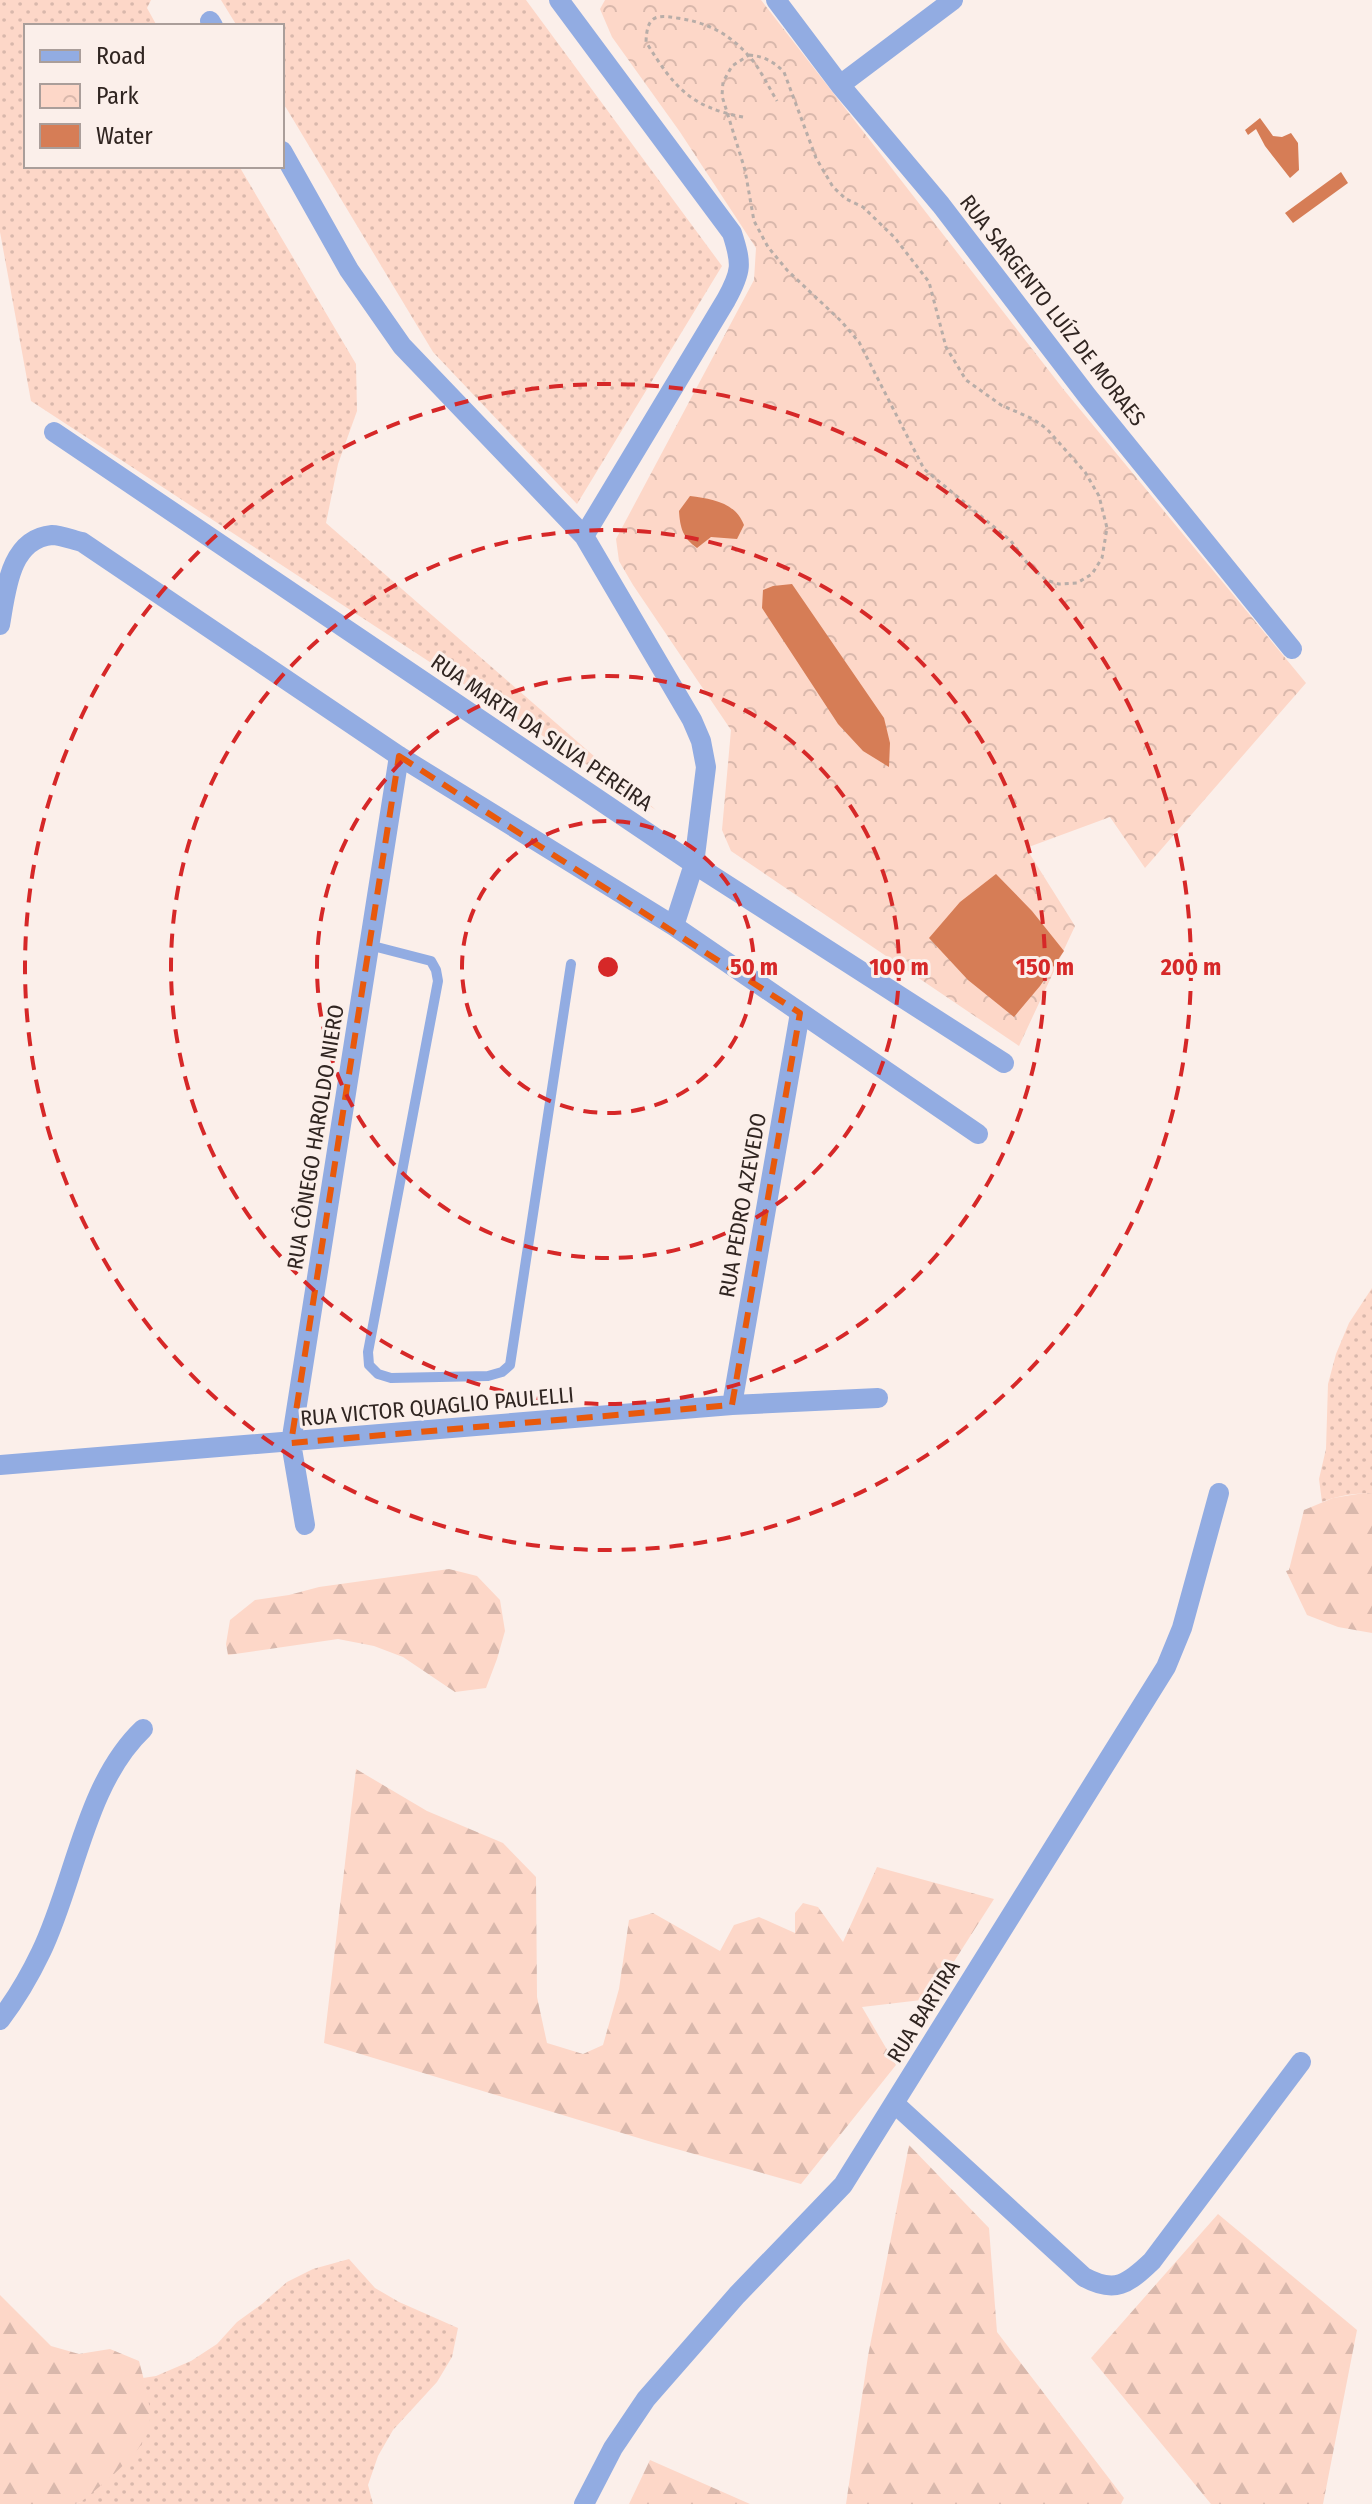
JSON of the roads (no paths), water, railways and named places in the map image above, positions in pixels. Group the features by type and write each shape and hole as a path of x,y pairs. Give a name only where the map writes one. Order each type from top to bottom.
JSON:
{"street":[{"name":"RUA SARGENTO LUÍZ DE MORAES","path":"776,0 840,85 941,205 1088,397 1292,649"},
{"path":"840,85 953,0"},
{"path":"562,1 732,233 741,270 584,536"},
{"path":"284,155 349,270 402,346 584,536 692,720 701,741 706,767 694,864 674,926"},
{"name":"RUA MARTA DA SILVA PEREIRA","path":"56,433 694,864 1004,1063"},
{"path":"0,625 7,583 20,551 36,539 54,535 82,542 399,756 674,926 978,1134"},
{"name":"RUA CÔNEGO HAROLDO NIERO","path":"305,1525 291,1443 399,756"},
{"name":"RUA PEDRO AZEVEDO","path":"732,1405 800,1013"},
{"name":"RUA VICTOR QUAGLIO PAULELLI","path":"0,1465 732,1405 878,1398"},
{"name":"RUA BARTIRA","path":"584,2504 613,2448 646,2399 737,2295 843,2185 1166,1667 1182,1628 1219,1493"},
{"path":"0,2020 42,1951 100,1794 126,1744 143,1729"},
{"path":"894,2103 1084,2277 1100,2286 1116,2286 1132,2280 1152,2261 1301,2062"}],"lane":[{"path":"369,945 431,961 438,981 368,1352 369,1365 378,1374 391,1378 488,1376 502,1372 510,1365 571,964"}],"water":[{"path":"1260,118 1273,136 1282,137 1291,133 1298,143 1299,170 1290,178 1256,129 1248,135 1245,130"},
{"path":"1341,172 1348,183 1293,223 1285,213"},
{"path":"690,496 714,500 735,511 744,525 737,539 711,537 697,548 692,544 683,532 679,511"},
{"path":"792,584 884,718 890,743 889,767 863,751 838,724 762,608 763,590"},
{"path":"996,874 1032,911 1064,951 1014,1017 968,980 929,938 960,902"}]}
